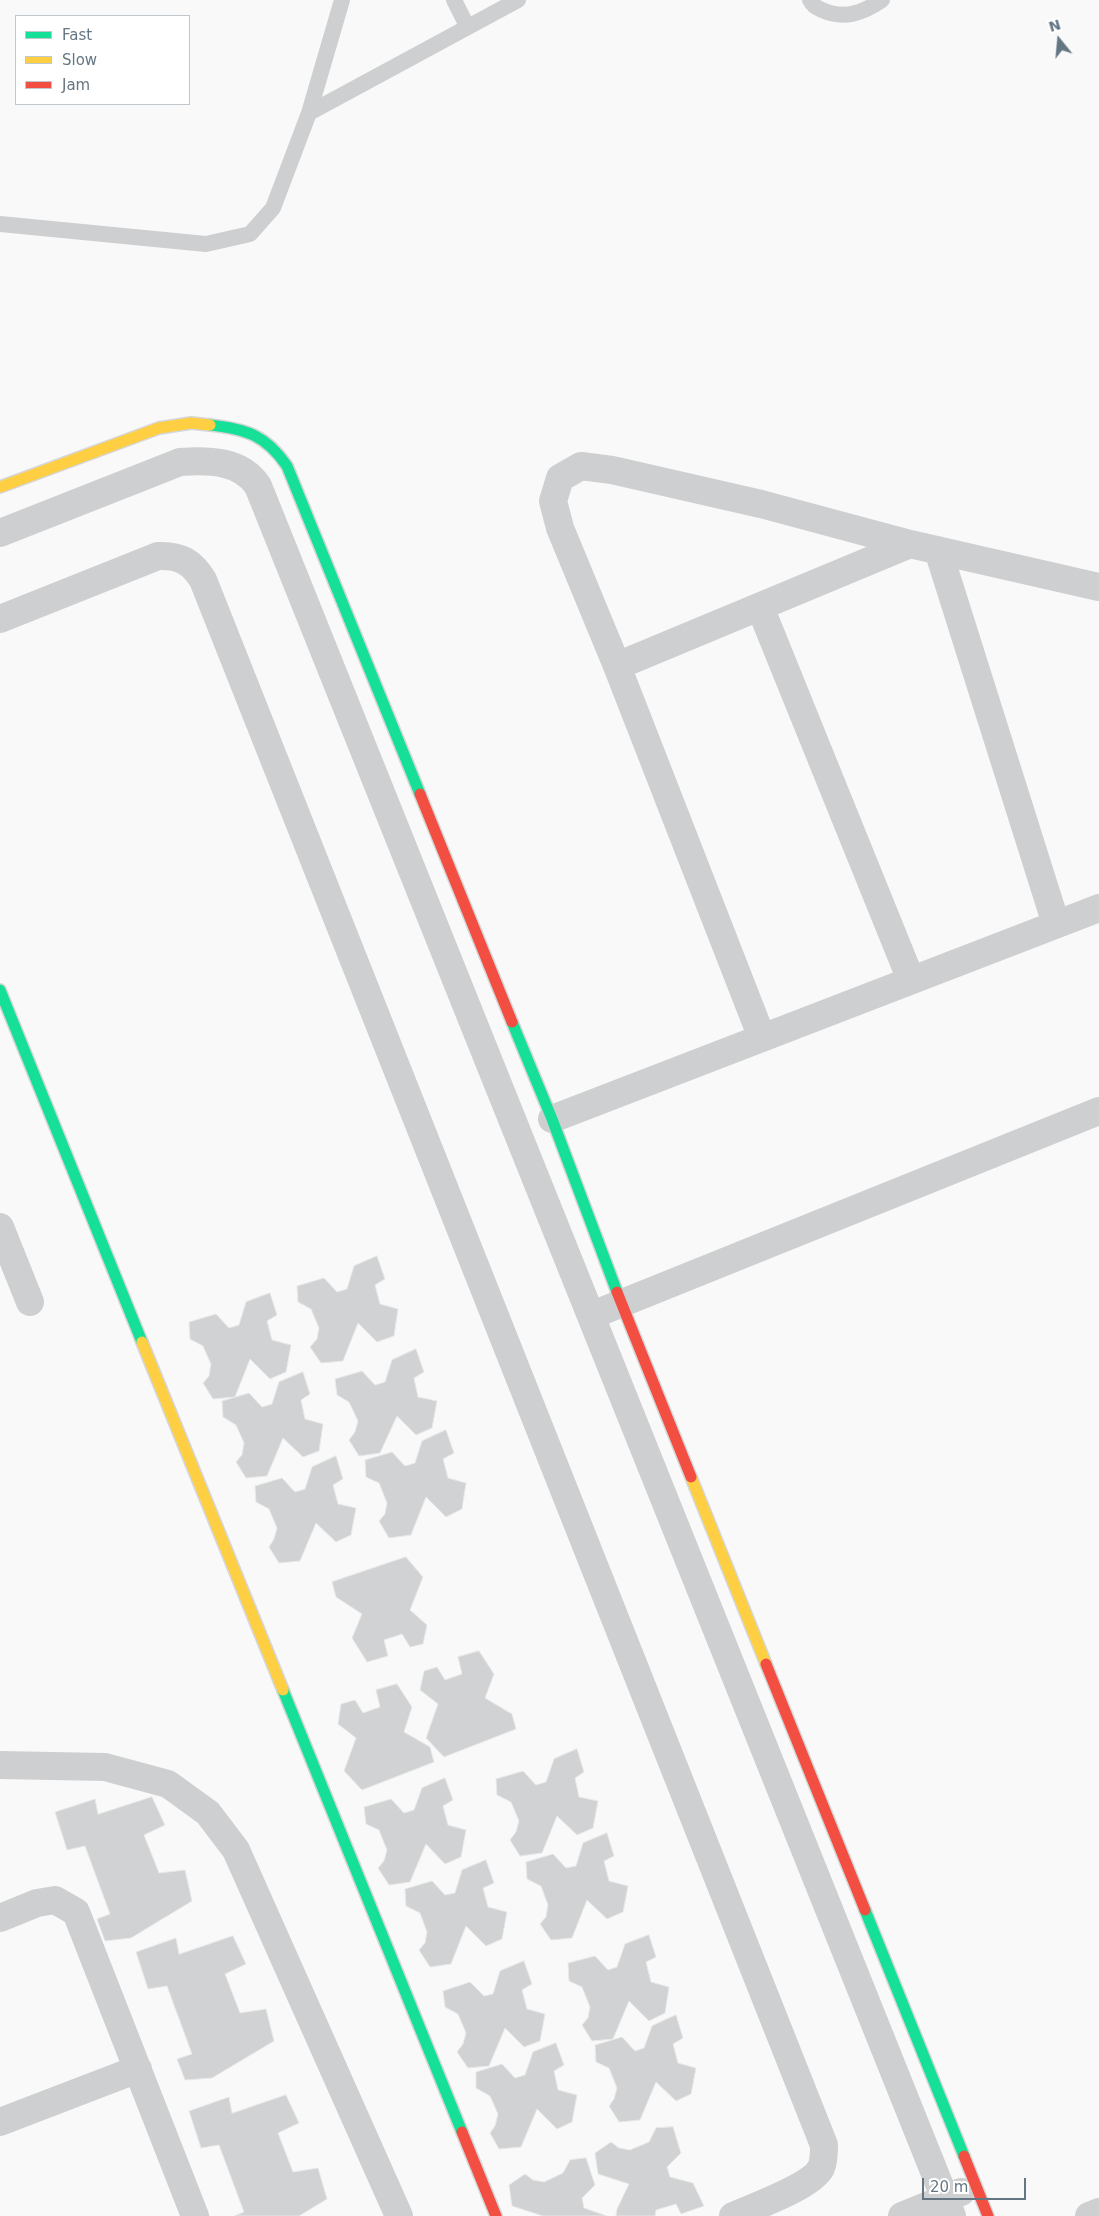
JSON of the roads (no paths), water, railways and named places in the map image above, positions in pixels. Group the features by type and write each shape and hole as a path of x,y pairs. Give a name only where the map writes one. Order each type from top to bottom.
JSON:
{"street":[{"path":"0,487 159,428 191,423 237,428 256,436 276,450 295,482 552,1118 621,1303 988,2216"},
{"path":"0,533 180,462 208,460 230,465 250,475 261,495 592,1315 949,2207"},
{"path":"762,1038 617,666 560,528 553,501 560,478 581,466 612,470 761,504 910,544 1099,587"},
{"path":"617,666 910,544"},
{"path":"938,550 1056,924"},
{"path":"0,619 158,556 172,555 186,560 196,569 202,580 824,2145 821,2168 812,2178 800,2186 733,2216"},
{"path":"760,607 911,980"},
{"path":"552,1118 1099,908"},
{"path":"0,990 496,2216"},
{"path":"592,1315 1099,1111"},
{"path":"0,1227 30,1302"},
{"path":"5,1767 105,1767 168,1784 208,1813 236,1850 399,2216"},
{"path":"0,1918 37,1903 54,1900 76,1912 195,2216"},
{"path":"0,2122 138,2069"},
{"path":"902,2216 949,2207 976,2186"},
{"path":"1089,2216 1099,2212"}],"lane":[{"path":"0,224 206,244 250,234 273,208 309,113 342,0"},
{"path":"454,0 468,26"},
{"path":"309,113 518,0"},
{"path":"810,0 813,6 836,16 866,10 882,0"}]}
